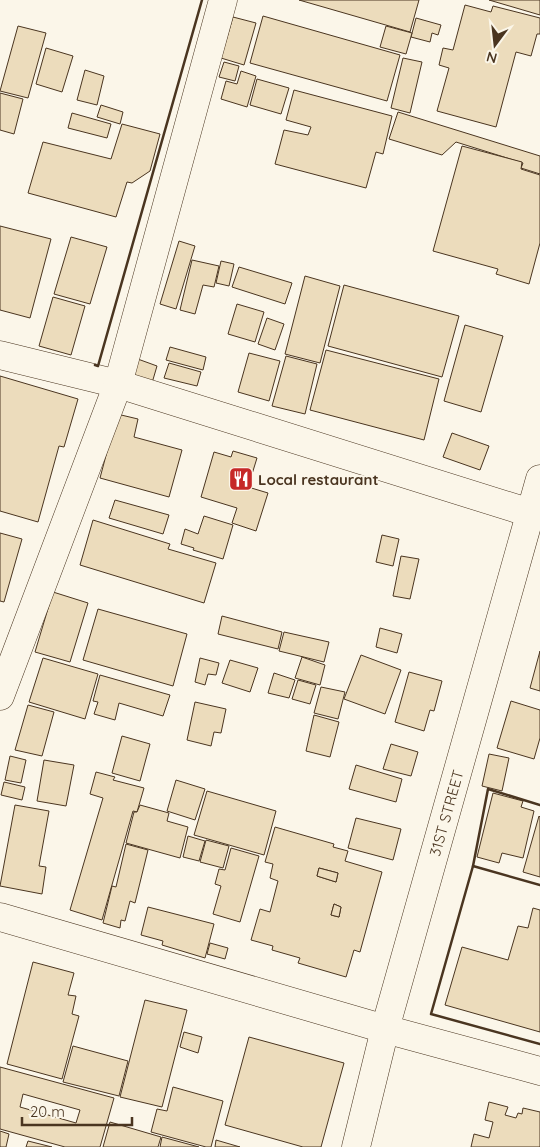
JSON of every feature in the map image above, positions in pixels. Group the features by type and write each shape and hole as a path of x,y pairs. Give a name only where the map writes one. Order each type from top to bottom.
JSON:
{"street":[{"path":"0,696 118,384 222,0"},
{"path":"0,355 118,384 535,515"},
{"name":"31ST STREET","path":"356,1147 384,1029 535,515 540,479"},
{"path":"0,917 384,1029 540,1071"}],"building":[{"path":"299,0 419,0 410,32"},
{"path":"489,0 540,0 540,15"},
{"path":"465,5 491,12 493,6 540,18 540,34 537,34 531,56 516,52 496,127 437,111 449,68 439,65 443,48 453,50"},
{"path":"263,16 400,55 387,101 250,63"},
{"path":"233,17 256,23 244,65 221,58"},
{"path":"416,18 441,25 438,35 432,33 430,42 411,37"},
{"path":"18,26 46,33 28,98 0,91"},
{"path":"386,26 412,33 406,54 380,47"},
{"path":"46,48 73,56 62,92 36,84"},
{"path":"403,58 422,62 410,113 391,108"},
{"path":"224,62 239,66 235,81 219,77"},
{"path":"85,70 104,76 97,105 77,100"},
{"path":"241,71 256,76 247,107 221,99 226,81 237,84"},
{"path":"257,79 289,88 281,114 250,105"},
{"path":"294,90 392,116 383,154 376,152 366,188 275,164 284,130 308,135 311,127 286,120"},
{"path":"0,93 23,99 14,134 0,130"},
{"path":"101,105 123,112 120,124 97,117"},
{"path":"398,112 540,156 540,174 521,168 523,163 456,142 442,155 389,139"},
{"path":"72,113 111,124 107,138 68,128"},
{"path":"122,124 160,134 150,171 132,183 127,182 116,217 28,193 43,142 111,159"},
{"path":"462,146 522,162 521,169 540,175 540,243 529,284 496,274 498,269 433,251"},
{"path":"0,226 51,239 30,318 0,310"},
{"path":"71,237 107,247 90,304 54,294"},
{"path":"179,241 195,246 176,309 160,304"},
{"path":"192,260 219,266 214,287 203,285 195,314 180,310"},
{"path":"221,261 234,264 229,286 216,283"},
{"path":"239,267 292,283 285,304 232,287"},
{"path":"305,276 340,286 320,363 285,354"},
{"path":"344,285 459,316 442,377 328,346"},
{"path":"53,297 85,306 71,355 39,346"},
{"path":"237,304 264,312 255,342 228,334"},
{"path":"267,318 284,324 275,350 258,344"},
{"path":"465,325 503,336 481,412 444,401"},
{"path":"170,347 206,357 203,370 166,360"},
{"path":"326,350 439,379 424,440 310,410"},
{"path":"249,353 280,361 269,401 238,392"},
{"path":"286,356 317,364 305,414 272,406"},
{"path":"135,358 157,366 152,383 130,375"},
{"path":"169,363 201,372 197,386 164,378"},
{"path":"0,376 78,399 64,447 59,446 38,522 0,511"},
{"path":"117,414 138,419 134,437 182,450 169,497 100,478"},
{"path":"452,433 489,446 480,470 443,457"},
{"path":"233,451 257,458 248,487 268,493 256,531 232,523 237,508 201,497 214,452 231,457"},
{"path":"115,500 169,515 163,534 109,518"},
{"path":"204,516 233,525 223,559 193,550 194,548 181,544 185,529 198,534"},
{"path":"93,520 170,544 168,549 216,563 204,603 80,565"},
{"path":"0,533 22,539 4,602 0,601"},
{"path":"382,535 399,539 393,566 376,562"},
{"path":"401,556 419,559 410,599 393,596"},
{"path":"53,592 88,603 70,662 35,652"},
{"path":"98,609 187,634 173,686 83,660"},
{"path":"222,616 282,632 278,649 218,634"},
{"path":"380,628 402,634 397,653 376,647"},
{"path":"284,632 329,642 324,662 279,651"},
{"path":"540,651 540,691 530,688"},
{"path":"361,655 401,670 385,714 344,699"},
{"path":"302,657 325,665 320,685 295,678"},
{"path":"43,658 98,674 85,719 29,702"},
{"path":"200,658 219,663 216,675 208,674 205,685 195,682"},
{"path":"230,660 258,668 250,692 222,683"},
{"path":"409,672 442,681 434,711 430,710 424,731 395,722"},
{"path":"274,673 295,680 289,698 268,693"},
{"path":"100,675 170,695 163,716 119,703 115,720 94,714 98,702 93,701"},
{"path":"298,680 316,685 310,704 292,699"},
{"path":"321,687 345,692 338,719 314,713"},
{"path":"511,701 540,710 540,738 534,759 497,748"},
{"path":"195,702 226,709 221,733 214,732 211,746 187,740"},
{"path":"28,705 54,712 42,756 15,750"},
{"path":"314,715 339,722 330,757 306,751"},
{"path":"122,736 150,744 140,781 112,773"},
{"path":"391,744 418,752 411,776 383,769"},
{"path":"489,754 509,758 502,791 482,786"},
{"path":"10,756 26,760 21,783 5,780"},
{"path":"44,760 74,765 66,806 37,801"},
{"path":"356,765 402,779 396,802 349,789"},
{"path":"96,772 115,777 113,780 144,788 137,812 133,811 102,920 70,910 103,798 90,794"},
{"path":"176,780 205,789 195,820 167,811"},
{"path":"4,782 25,787 22,800 1,795"},
{"path":"207,791 276,811 264,855 194,835"},
{"path":"493,793 523,801 521,807 534,811 523,858 502,853 499,863 477,857"},
{"path":"15,805 49,811 39,866 46,867 42,894 0,886"},
{"path":"140,805 169,813 167,821 188,827 180,858 126,843 134,812 137,812"},
{"path":"540,817 540,877 523,872"},
{"path":"356,818 401,829 393,860 348,848"},
{"path":"275,827 334,844 333,847 348,851 345,861 382,872 360,952 354,950 346,977 298,963 300,958 272,950 273,946 251,940 260,909 270,912 278,881 270,878 273,864 265,862","holes":["319,868 338,873 336,882 317,876","334,904 341,907 339,917 331,915"]},
{"path":"188,836 205,841 199,861 183,857"},
{"path":"206,840 229,846 223,868 200,862"},
{"path":"126,844 148,850 135,903 130,901 125,921 121,920 120,928 103,923 112,886 116,887"},
{"path":"231,848 259,856 240,922 213,914 221,886 215,884 219,869 225,870"},
{"path":"319,868 338,873 336,882 317,876"},
{"path":"334,904 341,907 339,917 331,915"},
{"path":"148,907 214,924 205,958 162,945 163,941 141,935"},
{"path":"533,908 540,910 540,1032 445,1005 462,947 508,960 518,926 528,928"},
{"path":"210,943 228,948 225,959 207,954"},
{"path":"33,962 74,973 68,995 76,996 72,1014 79,1016 62,1079 7,1064"},
{"path":"145,1000 187,1010 162,1107 120,1097"},
{"path":"184,1032 202,1037 198,1053 180,1047"},
{"path":"249,1037 344,1063 321,1147 303,1147 225,1125"},
{"path":"73,1046 128,1061 119,1096 63,1082"},
{"path":"0,1067 114,1098 100,1147 65,1147 0,1129","holes":["23,1094 80,1110 76,1123 20,1107"]},
{"path":"173,1087 223,1101 211,1147 151,1132 157,1109 167,1111"},
{"path":"489,1102 508,1107 505,1115 516,1118 518,1113 522,1114 523,1108 540,1112 540,1147 471,1147 474,1134 489,1138 493,1122 485,1120"},
{"path":"110,1122 161,1137 158,1147 103,1147"},
{"path":"0,1131 9,1134 6,1147 0,1147"},
{"path":"162,1137 199,1147 160,1147"},
{"path":"216,1140 240,1147 215,1147"},
{"path":"28,1141 52,1147 26,1147"}],"wall":[{"path":"95,365 98,366 202,0"},
{"path":"473,866 488,789 540,805"},
{"path":"540,885 473,866 431,1014 540,1044"}],"place":[{"name":"Local restaurant","path":"241,479"}]}
